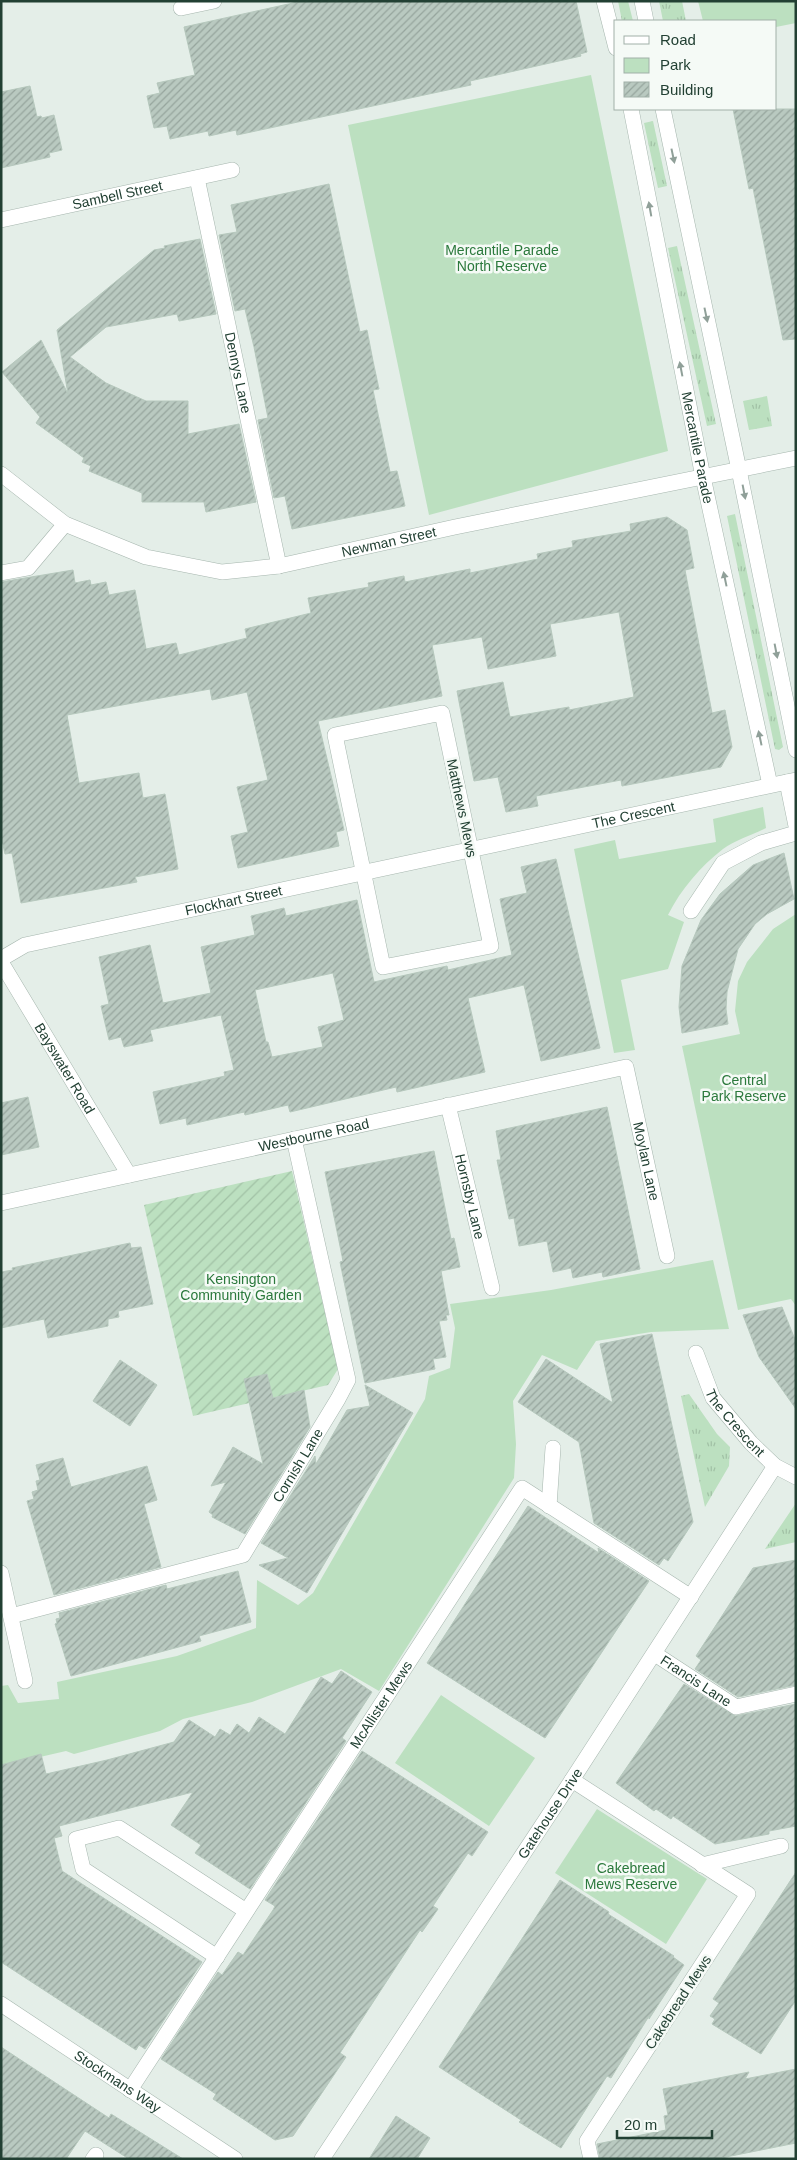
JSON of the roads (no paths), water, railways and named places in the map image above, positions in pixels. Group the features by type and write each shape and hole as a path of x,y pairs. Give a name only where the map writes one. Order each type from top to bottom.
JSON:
{"street":[{"path":"181,8 214,1"},
{"path":"604,1 614,40"},
{"path":"642,1 646,20"},
{"name":"Mercantile Parade","path":"630,110 703,477 770,785"},
{"path":"663,110 796,750"},
{"name":"Sambell Street","path":"1,220 232,170"},
{"name":"Dennys Lane","path":"197,178 279,566"},
{"name":"Newman Street","path":"1,474 65,524 146,557 222,572 279,566 455,527 796,458"},
{"path":"1,573 28,568 65,524"},
{"name":"Matthews Mews","path":"442,713 491,946 382,967 363,873 335,735 442,713"},
{"path":"791,781 796,826"},
{"name":"The Crescent","path":"470,849 791,781"},
{"path":"691,911 723,863 761,843 796,833"},
{"name":"Flockhart Street","path":"1,960 25,945 470,849"},
{"name":"Bayswater Road","path":"1,960 129,1175"},
{"name":"Westbourne Road","path":"1,1203 626,1067"},
{"name":"Moylan Lane","path":"626,1067 667,1256"},
{"name":"Hornsby Lane","path":"448,1106 492,1288"},
{"name":"Cornish Lane","path":"11,1616 243,1555 338,1399 348,1380 294,1139"},
{"name":"The Crescent","path":"696,1353 713,1398 751,1443 776,1466 796,1477"},
{"path":"549,1506 553,1448"},
{"name":"Gatehouse Drive","path":"322,2159 655,1654 776,1466"},
{"name":"McAllister Mews","path":"130,2090 522,1488 691,1597"},
{"path":"1,1573 25,1681"},
{"name":"Francis Lane","path":"655,1654 736,1707 796,1694"},
{"name":"Cakebread Mews","path":"572,1780 748,1894 587,2141 591,2159"},
{"path":"216,1957 83,1869 76,1839 120,1828 246,1911"},
{"path":"702,1865 781,1846"},
{"name":"Stockmans Way","path":"1,2004 235,2159"}],"park label":[{"name":"Mercantile Parade North Reserve","path":"502,258"},
{"name":"Central Park Reserve","path":"744,1088"},
{"name":"Kensington Community Garden","path":"241,1288"},
{"name":"Cakebread Mews Reserve","path":"631,1876"}]}
